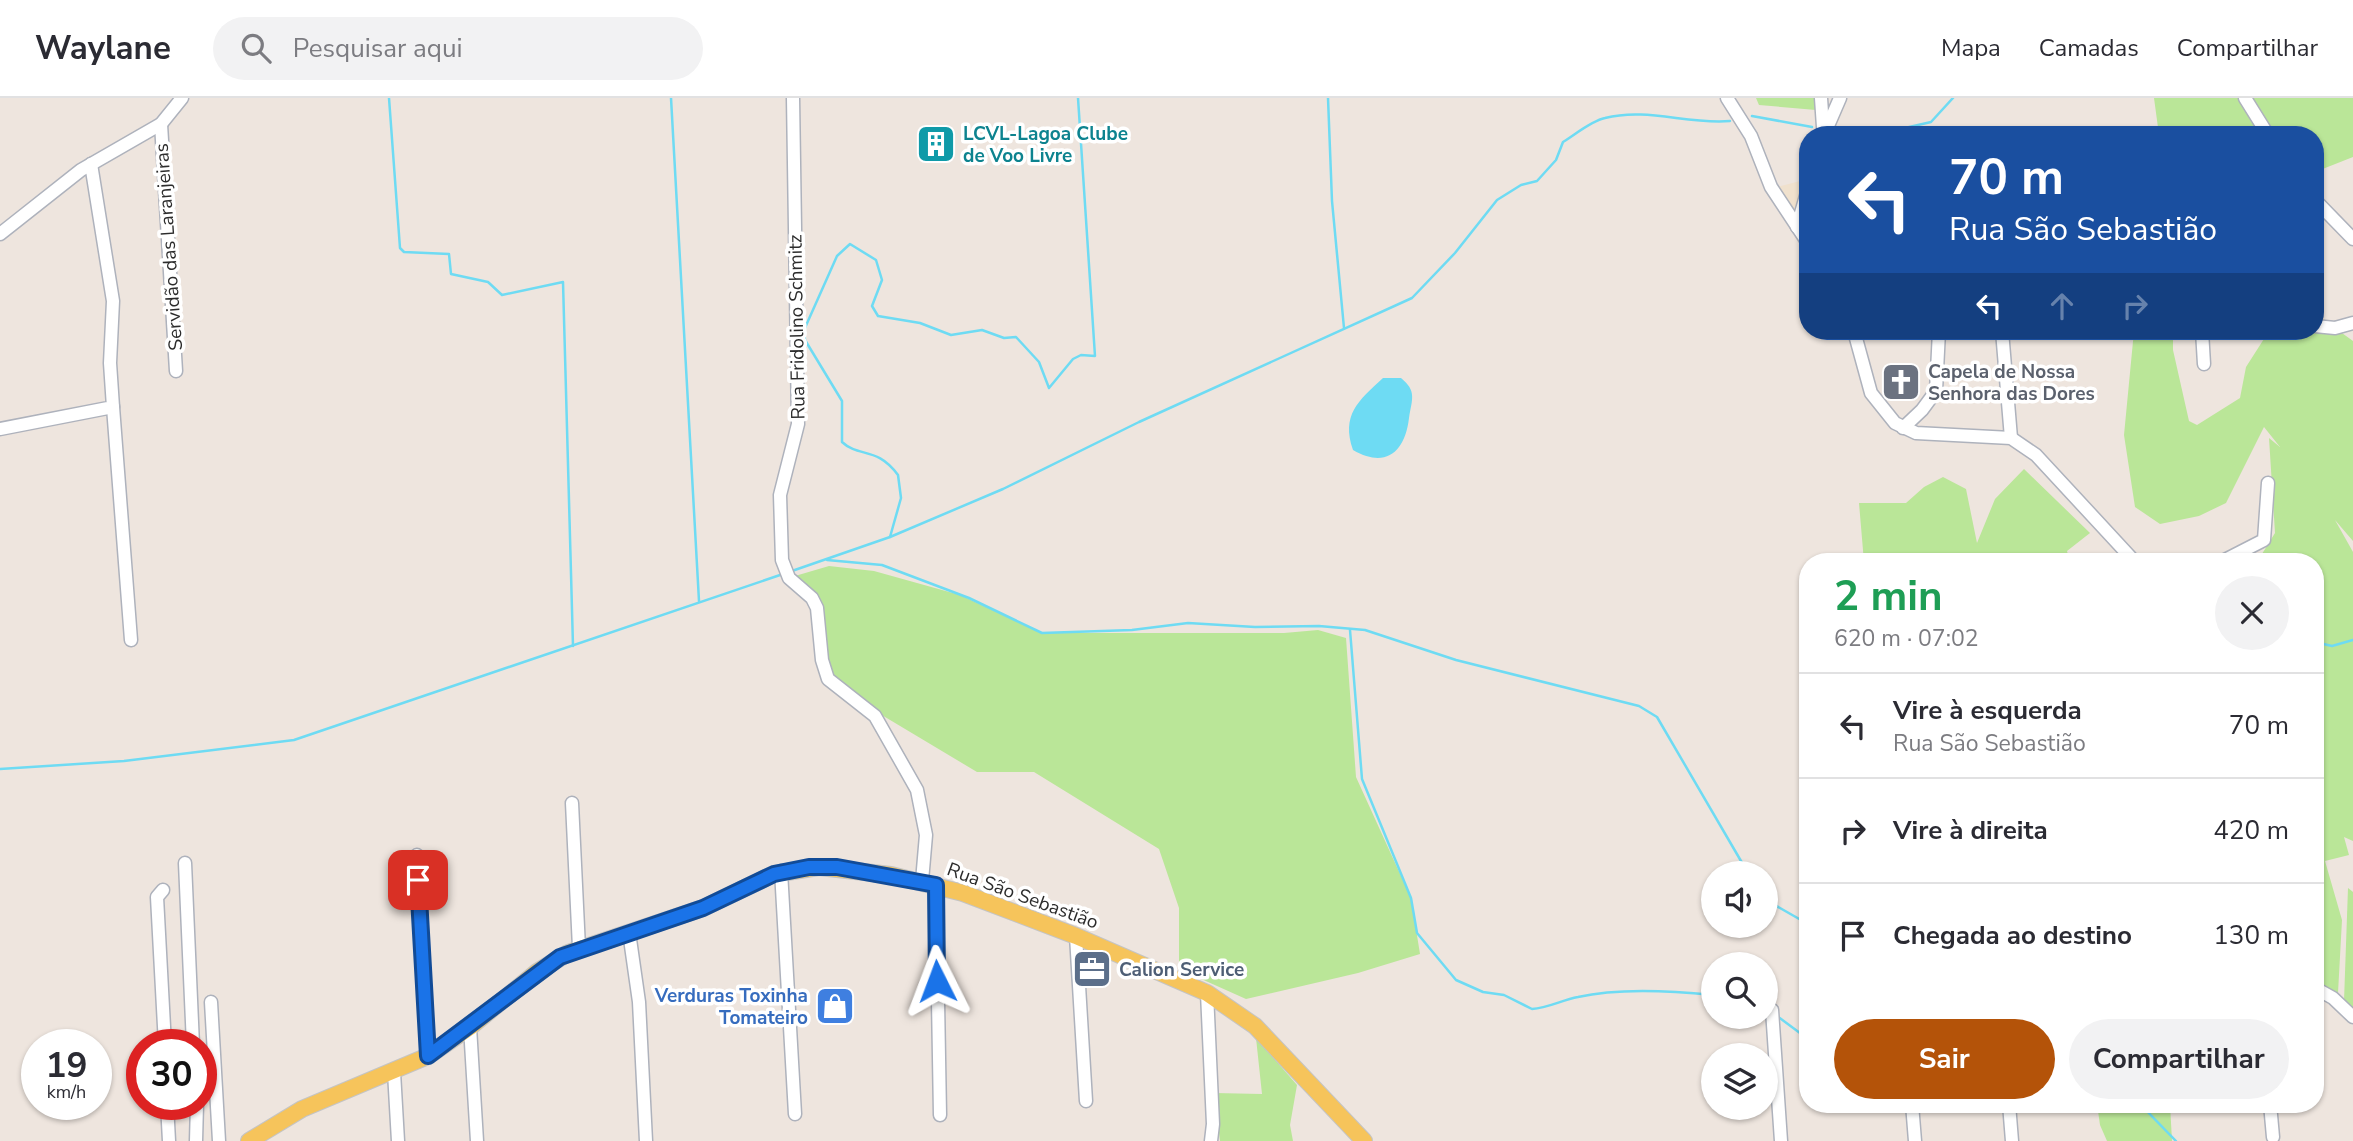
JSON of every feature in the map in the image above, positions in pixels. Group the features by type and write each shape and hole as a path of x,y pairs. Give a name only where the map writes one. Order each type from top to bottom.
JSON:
{"main road":[{"name":"Rua São Sebastião","path":"249,1141 302,1109 428,1056 470,1027 537,972 579,948 703,908 781,871 837,867 929,883 1073,935 1207,993 1255,1026 1364,1141"}],"street":[{"path":"0,234 91,164 161,124 182,98"},
{"name":"Rua Fridolino Schmitz","path":"793,98 798,418 797,434 780,495 785,570 812,598 817,608 822,660 828,678 872,712 917,790 926,835 940,1115"},
{"path":"1727,98 1747,129 1771,187 1799,230"},
{"path":"1821,98 1823,126"},
{"path":"1828,126 1840,98"},
{"path":"2245,98 2262,126"},
{"name":"Servidão das Laranjeiras","path":"161,124 176,371"},
{"path":"91,164 111,280 113,407 131,640"},
{"path":"2324,209 2353,239"},
{"path":"1797,227 1799,220"},
{"path":"2324,326 2339,327 2353,323"},
{"path":"1856,340 1871,393 1889,418 1903,429 1916,433 2011,438 2041,461 2127,553"},
{"path":"1903,429 1936,391 1939,340"},
{"path":"2003,340 2011,438"},
{"path":"2203,340 2204,364"},
{"path":"0,429 113,407"},
{"path":"2239,553 2264,540 2268,483"},
{"path":"572,803 579,948"},
{"path":"417,855 428,1056"},
{"path":"185,863 192,1029"},
{"path":"781,871 795,1114"},
{"path":"163,890 157,897 164,1029"},
{"path":"629,932 639,1002 646,1141"},
{"path":"1073,935 1076,1033"},
{"path":"1073,935 1086,1101"},
{"path":"1207,993 1213,1124 1211,1141"},
{"path":"2324,993 2353,1017"},
{"path":"211,1002 219,1141"},
{"path":"470,1027 477,1141"},
{"path":"1773,1029 1781,1141"},
{"path":"394,1072 398,1141"},
{"path":"1913,1113 1915,1141"},
{"path":"2010,1113 2012,1141"},
{"path":"2271,1113 2273,1137"},
{"path":"168,1120 169,1141"},
{"path":"196,1141 197,1120"}],"shaded area":[{"path":"1799,181 1797,217 1773,188"}],"green space":[{"path":"1756,98 1816,98 1816,110 1759,105"},
{"path":"2154,98 2353,98 2353,157 2324,168 2324,126 2158,126"},
{"path":"2324,328 2335,328 2353,341 2353,541 2335,520 2353,552 2353,841 2344,837 2349,855 2325,861 2342,920 2338,993 2324,986 2324,553 2263,553 2275,533 2269,438 2280,447 2264,427 2226,503 2199,516 2160,524 2135,507 2124,435 2133,340 2173,340 2189,421 2197,425 2240,398 2246,367 2263,340 2324,340"},
{"path":"2024,469 2090,533 2068,553 1863,553 1859,503 1906,503 1924,487 1943,477 1966,489 1977,543 1995,499"},
{"path":"829,566 874,571 960,595 1042,633 1284,633 1318,630 1346,638 1356,777 1411,898 1420,954 1358,973 1246,999 1179,969 1179,908 1159,849 1034,772 977,772 865,705 828,679 820,618 795,576"},
{"path":"2348,888 2353,892 2353,1010 2344,1001"},
{"path":"1256,1038 1297,1085 1290,1125 1293,1141 1220,1141 1214,1093 1262,1094"},
{"path":"2098,1113 2170,1113 2172,1141 2107,1141"}],"water":[{"path":"1383,378 1401,378 1411,391 1412,400 1407,430 1398,448 1392,454 1375,458 1353,450 1349,427 1359,402"}],"waterway":[{"path":"389,98 400,248 404,252 449,254 451,274 488,282 502,295 563,282 573,646"},
{"path":"671,98 699,601"},
{"path":"890,537 901,498 898,475 883,460 848,447 842,442 842,401 805,340 804,330 837,256 850,244 876,260 882,280 872,306 878,316 920,323 951,335 982,330 1004,338 1016,337 1039,362 1049,388 1073,359 1081,355 1095,356 1078,98"},
{"path":"1328,98 1332,201 1344,328"},
{"path":"1914,126 1931,122 1953,98"},
{"path":"789,572 890,537 1003,489 1139,422 1412,298 1455,253 1497,200 1521,185 1537,181 1556,160 1563,142 1594,122 1636,114 1699,121 1730,121"},
{"path":"1752,116 1807,126"},
{"path":"827,560 882,565 969,598 1042,633 1132,630 1188,623 1255,627 1319,626 1365,630 1456,660 1639,706 1657,717 1741,861"},
{"path":"0,769 124,761 294,740 783,574"},
{"path":"1350,630 1362,779 1411,898 1417,933 1456,980 1483,992 1504,995 1532,1009 1610,992 1701,994"},
{"path":"2324,644 2332,646 2353,640"},
{"path":"1778,907 1799,919"},
{"path":"1778,1017 1799,1032"},
{"path":"2149,1113 2176,1141"}],"place":[{"name":"LCVL-Lagoa Clube de Voo Livre","path":"936,144"},
{"name":"Capela de Nossa Senhora das Dores","path":"1901,382"},
{"name":"Calion Service","path":"1092,969"},
{"name":"Verduras Toxinha Tomateiro","path":"835,1006"}],"route":[{"path":"418,880 428,1056 456,1038 537,972 560,957 579,948 703,908 768,876 791,869 837,867 891,874 936,885 937,981"}]}
